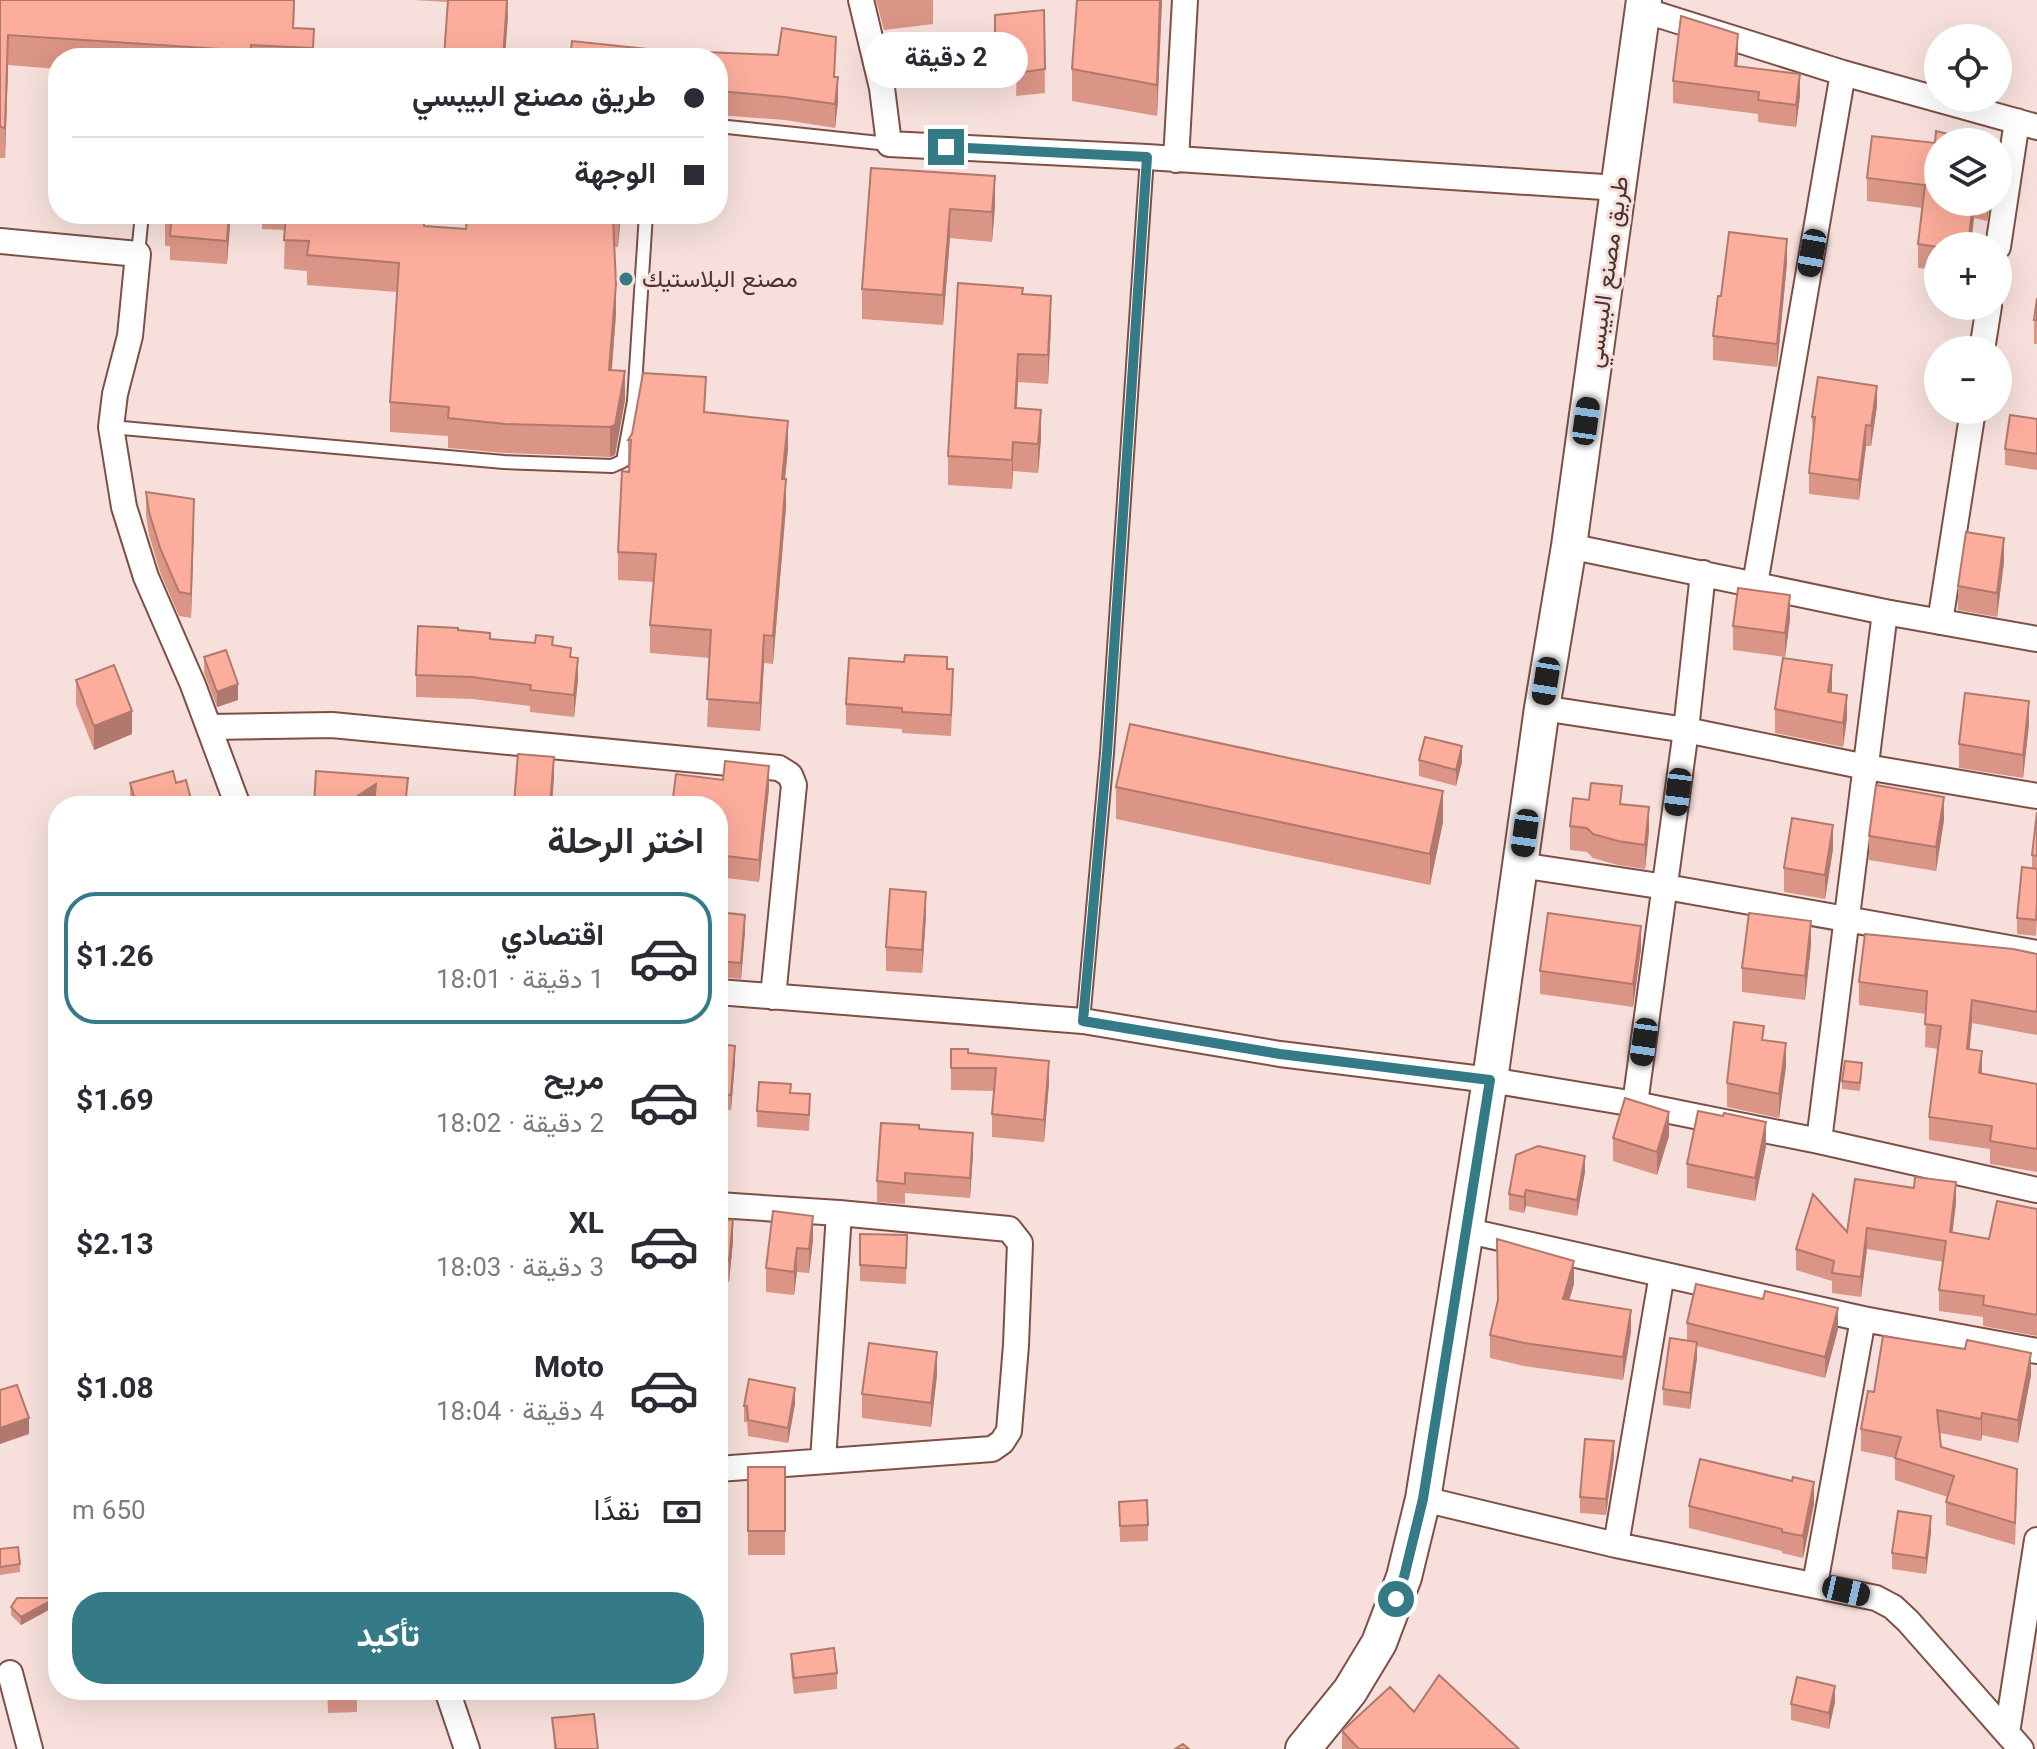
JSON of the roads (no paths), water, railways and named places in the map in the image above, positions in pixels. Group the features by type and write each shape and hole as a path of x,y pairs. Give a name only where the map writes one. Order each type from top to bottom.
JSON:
{"main road":[{"name":"طريق مصنع البيبسي","path":"1303,1749 1350,1691 1379,1643 1404,1577 1423,1499 1490,1080 1542,708 1569,546 1644,5"}],"street":[{"path":"861,0 882,88 889,144 1147,157 1619,188"},
{"path":"1176,160 1185,0"},
{"path":"1644,5 1843,73 2027,124 2002,232"},
{"path":"1755,584 1843,73"},
{"path":"0,241 138,254 130,336 115,394 111,427 124,507 146,577 234,796"},
{"path":"1940,622 1971,424"},
{"path":"1569,546 1885,612 2037,639"},
{"path":"1635,1104 1666,887 1703,573"},
{"path":"1819,1141 1885,612"},
{"path":"1542,708 1686,730 1866,767 2037,796"},
{"path":"209,727 332,725 779,768 790,775 794,785 773,997"},
{"path":"1520,865 1666,887 2037,953"},
{"path":"728,993 1083,1021 1280,1054 1490,1080 1635,1104 1819,1141 2037,1190"},
{"path":"728,1206 1009,1229 1020,1243 1009,1431 1002,1442 992,1449 728,1468"},
{"path":"823,1461 839,1213"},
{"path":"1464,1230 1863,1319 2037,1351"},
{"path":"1616,1545 1662,1274"},
{"path":"1815,1584 1863,1319"},
{"path":"1423,1499 1616,1545 1876,1598 1893,1607 2014,1741"},
{"path":"2014,1741 2037,1540"},
{"path":"10,1673 30,1749"},
{"path":"450,1700 467,1749"}],"lane":[{"path":"728,127 889,144"},
{"path":"1083,1021 1107,753 1147,157"},
{"path":"138,254 141,224"},
{"path":"111,427 504,462 612,466 623,461 632,416 645,224"}],"place":[{"name":"مصنع البلاستيك","path":"626,279"}]}
